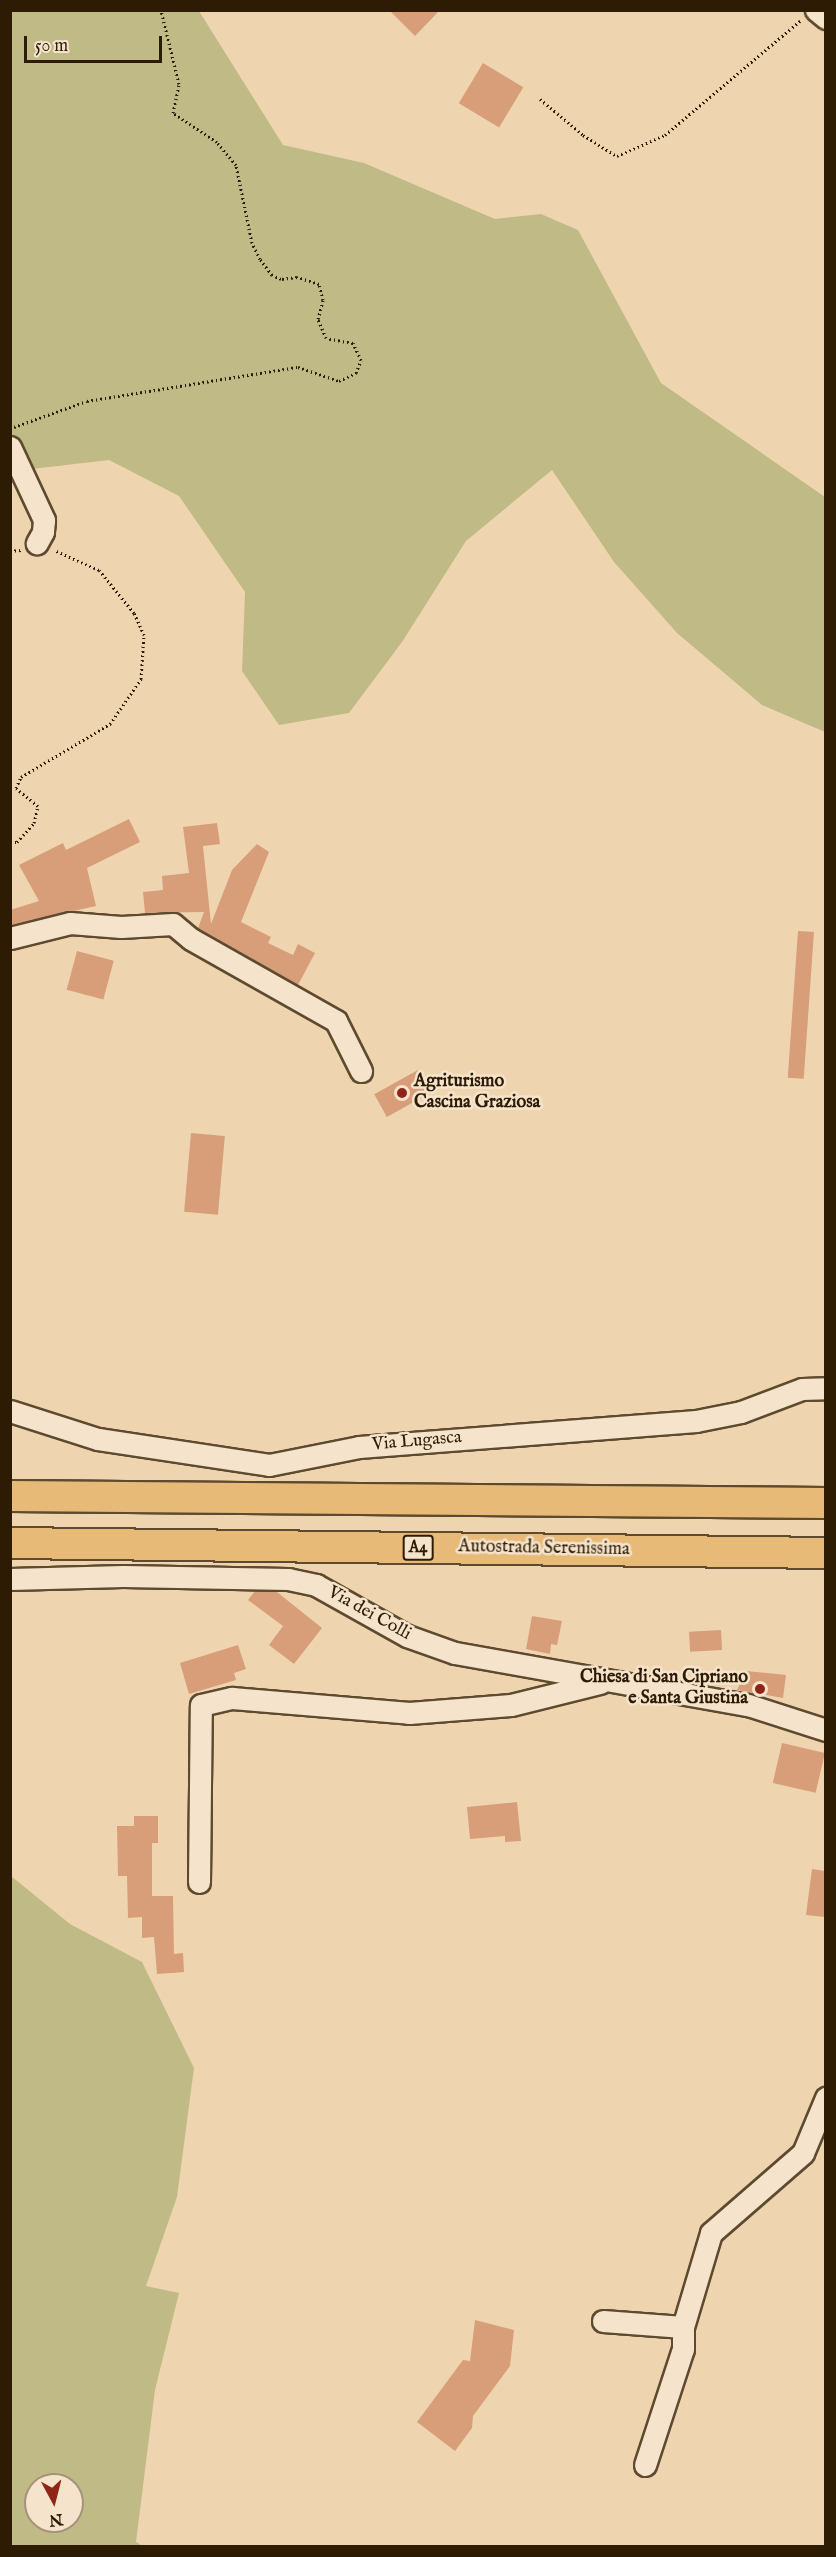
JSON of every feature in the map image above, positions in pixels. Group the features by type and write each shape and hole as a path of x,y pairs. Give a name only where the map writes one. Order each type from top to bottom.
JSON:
{"highway":[{"path":"10,1497 825,1503"},
{"name":"Autostrada Serenissima","path":"10,1543 825,1553"}],"street":[{"path":"10,447 44,520 44,532 37,543"},
{"path":"10,938 70,923 121,927 173,924 191,939 336,1021 361,1071"},
{"name":"Via Lugasca","path":"10,1411 98,1439 269,1465 359,1447 696,1421 741,1412 802,1389 825,1388"},
{"name":"Via dei Colli","path":"10,1579 123,1576 288,1579 316,1585 407,1636 455,1653 748,1705 825,1730"},
{"path":"199,1882 201,1705 232,1698 409,1713 511,1705 609,1681"},
{"path":"645,2465 683,2349 683,2327 711,2233 803,2153 825,2098"},
{"path":"603,2321 683,2327"}],"path":[{"path":"10,429 87,401 272,374 298,367 339,381 356,374 360,360 353,343 326,338 318,319 323,300 319,284 297,277 281,279 272,275 260,259 252,243 236,165 217,142 173,113 179,84 161,10"},
{"path":"540,99 583,135 617,156 665,135 816,16"},
{"path":"10,842 17,842 34,823 38,806 16,788 21,777 110,724 141,679 144,635 134,612 99,570 37,543"}],"shaded area":[{"path":"10,11 199,11 283,145 364,163 495,219 541,214 578,230 661,383 825,497 825,732 762,705 677,633 614,562 552,470 466,541 402,642 349,713 279,725 242,671 245,592 179,496 109,460 32,469 11,437"},
{"path":"11,1876 70,1924 142,1962 194,2068 177,2197 146,2286 179,2293 155,2390 136,2542 143,2546 11,2546"}],"building":[{"path":"389,10 440,10 415,36"},
{"path":"483,63 523,87 499,127 459,103"},
{"path":"129,819 140,842 87,868 96,906 10,925 10,910 39,901 19,865 63,843 66,850"},
{"path":"217,823 220,844 203,846 211,924 232,870 257,844 269,852 241,922 271,937 268,943 293,955 298,944 315,953 298,985 198,928 204,912 145,913 143,892 163,890 162,876 189,873 183,827"},
{"path":"798,931 814,932 804,1079 788,1078"},
{"path":"77,951 114,961 103,999 67,990"},
{"name":"Agriturismo Cascina Graziosa","path":"418,1070 431,1093 387,1117 374,1094"},
{"path":"191,1133 225,1136 218,1215 184,1212"},
{"path":"255,1591 277,1592 322,1628 294,1664 269,1645 283,1626 248,1600"},
{"path":"532,1616 562,1621 557,1645 551,1644 550,1654 526,1649"},
{"path":"721,1630 722,1650 690,1652 689,1632"},
{"path":"238,1645 246,1669 234,1673 236,1680 189,1694 180,1663"},
{"name":"Chiesa di San Cipriano e Santa Giustina","path":"746,1671 786,1675 783,1698 737,1690"},
{"path":"782,1743 825,1753 816,1793 773,1783"},
{"path":"517,1802 521,1841 505,1842 505,1836 470,1839 467,1807"},
{"path":"134,1816 158,1816 158,1843 152,1843 152,1896 173,1896 174,1954 183,1953 184,1972 157,1974 154,1937 142,1938 142,1917 128,1918 127,1876 118,1876 117,1826 134,1826"},
{"path":"812,1869 825,1871 825,1917 806,1915"},
{"path":"475,2320 514,2330 510,2366 473,2416 472,2428 455,2451 417,2422 463,2360 470,2361"}],"place":[{"name":"Agriturismo Cascina Graziosa","path":"402,1093"},
{"name":"Chiesa di San Cipriano e Santa Giustina","path":"760,1689"}]}
